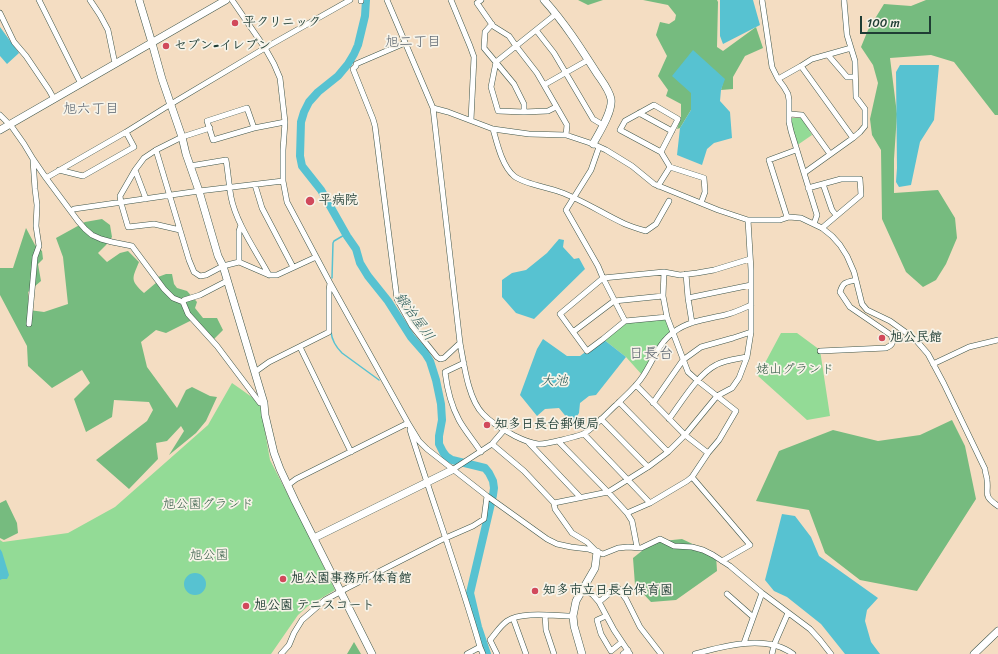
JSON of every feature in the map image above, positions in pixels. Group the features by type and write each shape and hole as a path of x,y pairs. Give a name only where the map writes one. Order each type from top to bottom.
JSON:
{"street":[{"path":"39,0 81,84"},
{"path":"90,0 108,30 116,64"},
{"path":"139,0 162,78 199,191 218,256 223,266 255,372 264,403 265,415 274,453 288,485 372,654"},
{"path":"0,130 226,0"},
{"path":"232,0 265,48 280,78 285,122 283,181 287,202 330,283 408,424 419,441 452,470 487,496 547,539 558,544 588,549 603,554 618,548 641,548 660,539 674,546 692,547 713,554 810,629 831,654"},
{"path":"46,178 126,132 265,48 350,0"},
{"path":"387,0 433,108 460,343 471,392 476,405 482,414 490,421 528,442 540,444 584,434 636,385 664,341 673,332 682,326 727,314 750,305"},
{"path":"451,0 474,57 471,120"},
{"path":"481,0 477,3 492,24 509,36 537,73 567,125 566,136"},
{"path":"544,0 556,14 588,60 607,89 611,99 611,109 603,125 596,146 591,170 566,210 598,266 625,322"},
{"path":"762,0 772,68 788,94 790,126 796,150 817,215 814,224"},
{"path":"804,173 853,138 865,126 865,109 856,97 855,61 846,34 844,0"},
{"path":"0,13 14,42 26,56 54,99"},
{"path":"556,14 496,62 492,87 498,111 548,111 556,107"},
{"path":"492,24 485,32 484,48 514,84 524,104 524,112"},
{"path":"536,30 554,53 593,119 603,125"},
{"path":"405,43 356,64 353,69 375,126 397,299 412,326 437,357 440,359 444,358 460,343"},
{"path":"778,79 812,59 851,48"},
{"path":"828,55 847,77 855,77"},
{"path":"544,85 588,60"},
{"path":"801,66 853,138"},
{"path":"661,152 678,119 654,105 625,121 620,130 661,152 670,167 704,178 705,192 701,203"},
{"path":"254,128 247,108 207,121 214,140 254,128 285,122"},
{"path":"433,108 471,120 493,129 529,134 566,136 596,146 632,166 658,186 748,220 780,220 787,217 801,218 822,228 832,236 847,256 854,272 862,304 867,310 890,320 915,339 928,354 985,470 987,480 986,493 989,499 998,506"},
{"path":"639,113 672,131"},
{"path":"790,114 802,115 830,154"},
{"path":"0,115 24,144 33,160 78,221 92,235 101,239 132,246 164,289 173,298 183,302 188,314 217,346 256,399 260,403 264,403"},
{"path":"180,230 154,224 128,227 120,203 120,196 135,170 144,158 182,137 210,128"},
{"path":"493,129 504,164 514,176 574,198 626,224 646,231 656,224 669,202"},
{"path":"59,170 83,176 134,147 126,132"},
{"path":"156,150 189,260 194,272 200,276 206,276 223,266 239,262 268,275 277,274 316,257"},
{"path":"787,217 769,160 796,150"},
{"path":"29,324 35,257 39,246 36,226 37,205 33,160"},
{"path":"190,166 226,160 231,197 241,225 268,275"},
{"path":"658,186 670,167"},
{"path":"135,170 146,199"},
{"path":"808,188 841,179 860,179 861,195 822,228"},
{"path":"71,211 170,195 283,181"},
{"path":"823,184 832,210 836,215"},
{"path":"255,185 262,208 293,267"},
{"path":"554,503 608,492 648,467 668,452 685,435 717,396 732,388 739,378 747,357 751,332 751,270 748,220"},
{"path":"239,262 239,231 241,225"},
{"path":"667,318 625,322 587,351 560,314 603,278 664,272 680,275 697,273 750,260"},
{"path":"627,513 650,503 692,477 736,411 688,372 667,318 663,296 664,272"},
{"path":"686,274 692,323"},
{"path":"820,351 886,348 893,343 891,335 850,307 840,292 842,286 846,282 856,280"},
{"path":"183,302 184,300 200,296 227,281"},
{"path":"255,372 269,362 328,332 330,283"},
{"path":"688,298 751,285"},
{"path":"573,332 614,300 663,296"},
{"path":"653,403 683,360 700,347 751,332"},
{"path":"933,364 969,347 998,340"},
{"path":"300,347 351,452"},
{"path":"669,419 707,370 718,364 747,357"},
{"path":"464,363 445,372 447,387 450,400 459,421 481,452"},
{"path":"636,385 685,435 708,453"},
{"path":"619,402 668,452"},
{"path":"601,419 648,467"},
{"path":"288,485 296,479 408,424"},
{"path":"408,424 483,654"},
{"path":"314,538 452,470 492,444 504,430"},
{"path":"584,434 650,503"},
{"path":"558,441 627,513 632,521 637,547"},
{"path":"528,442 580,497"},
{"path":"492,444 524,471 554,503 555,509 572,534 586,542 597,552"},
{"path":"692,477 750,545 722,561"},
{"path":"281,654 289,645 302,620 324,600 473,526 484,519 487,496"},
{"path":"582,654 574,626 573,616 576,601 595,568 597,552"},
{"path":"599,602 617,587 626,599 640,627 661,654"},
{"path":"583,588 593,595 599,602 614,630 629,652 623,654"},
{"path":"744,643 762,593"},
{"path":"727,594 754,617"},
{"path":"772,654 788,613"},
{"path":"497,654 490,640 500,628 513,618 528,615 573,616"},
{"path":"546,615 546,630 554,654"},
{"path":"606,616 597,620 601,634 611,651 622,642"},
{"path":"513,618 526,654"},
{"path":"974,654 998,631"},
{"path":"694,654 729,645 759,643 774,646 793,654"},
{"path":"467,654 480,647"}],"green space":[{"path":"578,0 603,0 588,5"},
{"path":"643,0 717,0 717,47 723,51 756,27 763,48 745,56 733,77 733,89 721,90 724,79 691,93 691,110 680,128 677,129 681,117 681,104 666,96 668,90 658,76 667,56 656,35 660,22 669,24 675,20 676,15 668,5"},
{"path":"926,0 998,0 998,115 995,115 954,62 931,55 890,58 897,114 894,159 894,193 938,190 955,218 957,238 946,264 936,280 923,287 906,272 882,219 881,150 872,135 870,119 878,83 873,65 861,47 868,30 884,4 911,6"},
{"path":"792,118 802,118 812,135 796,146 791,127"},
{"path":"102,219 110,225 112,237 98,253 107,262 120,253 128,251 139,262 134,276 134,282 144,293 157,282 158,277 166,274 172,274 174,284 177,288 187,291 197,302 195,308 203,318 217,318 223,330 213,340 194,319 166,333 156,330 141,342 147,367 177,408 186,390 192,387 210,396 217,397 206,421 196,433 169,455 184,431 181,426 167,441 156,443 158,459 129,489 96,460 147,421 153,410 149,402 114,400 112,417 86,432 74,399 90,383 82,370 52,388 28,366 27,346 0,295 0,268 13,268 26,228 35,245 42,251 43,259 38,264 41,281 28,292 29,310 44,312 68,304 63,257 56,238 85,222"},
{"path":"667,317 673,332 643,376 626,357 603,339 625,321"},
{"name":"姥山グランド","path":"781,333 797,333 820,350 830,416 807,420 758,376"},
{"name":"旭公園","path":"232,383 260,403 270,460 335,590 308,606 298,615 271,654 0,654 0,540 3,542 68,533 115,507 208,425"},
{"path":"952,420 965,446 976,499 917,591 860,580 825,553 809,510 756,501 779,451 833,430 878,441 920,435"},
{"path":"6,500 17,523 18,533 4,540 0,538 0,503"},
{"path":"682,539 716,555 717,571 676,600 651,602 635,585 633,558 653,542"},
{"path":"354,642 361,654 347,654"}],"water":[{"path":"720,0 753,0 760,25 723,44 720,36"},
{"path":"0,27 19,53 7,64 0,56"},
{"path":"693,50 725,79 721,90 720,101 730,112 732,138 714,143 707,149 702,165 677,155 680,128 691,110 691,93 672,76"},
{"path":"900,65 939,65 934,120 920,142 911,185 899,187 896,182 896,72"},
{"path":"559,239 564,240 563,247 574,259 579,258 585,269 534,319 516,313 502,297 502,280 512,273 526,270 547,253"},
{"name":"大池","path":"543,339 567,356 580,356 603,339 626,357 596,395 589,396 580,403 579,413 572,424 559,408 545,409 537,416 520,395 537,349"},
{"path":"782,514 795,516 811,537 819,556 878,598 867,610 865,621 871,642 880,654 845,654 821,624 787,597 774,591 765,580"},
{"path":"0,549 9,575 7,579 0,580"},
{"path":"195,573 203,576 206,584 203,592 195,595 187,592 184,584 187,576"}],"waterway":[{"name":"鍛治屋川","path":"366,0 365,16 358,45 354,54 338,76 318,92 309,102 304,112 301,122 300,156 302,166 321,190 356,249 360,263 368,276 388,301 411,337 430,361 441,404 442,420 439,444 443,452 452,460 485,468 493,481 493,495 470,593 478,627 487,654"},
{"path":"332,278 333,243 346,234"},
{"path":"331,332 335,344 342,353 379,380"}],"place":[{"name":"平クリニック","path":"235,23"},
{"name":"セブン-イレブン","path":"166,46"},
{"name":"平病院","path":"310,201"},
{"name":"旭公民館","path":"882,338"},
{"name":"知多日長台郵便局","path":"487,425"},
{"name":"旭公園事務所 体育館","path":"283,579"},
{"name":"知多市立日長台保育園","path":"535,591"},
{"name":"旭公園 テニスコート","path":"246,606"}],"district":[{"name":"旭二丁目","path":"413,42"},
{"name":"旭六丁目","path":"91,109"},
{"name":"日長台","path":"651,354"}],"park label":[{"name":"旭公園グランド","path":"208,505"}]}
